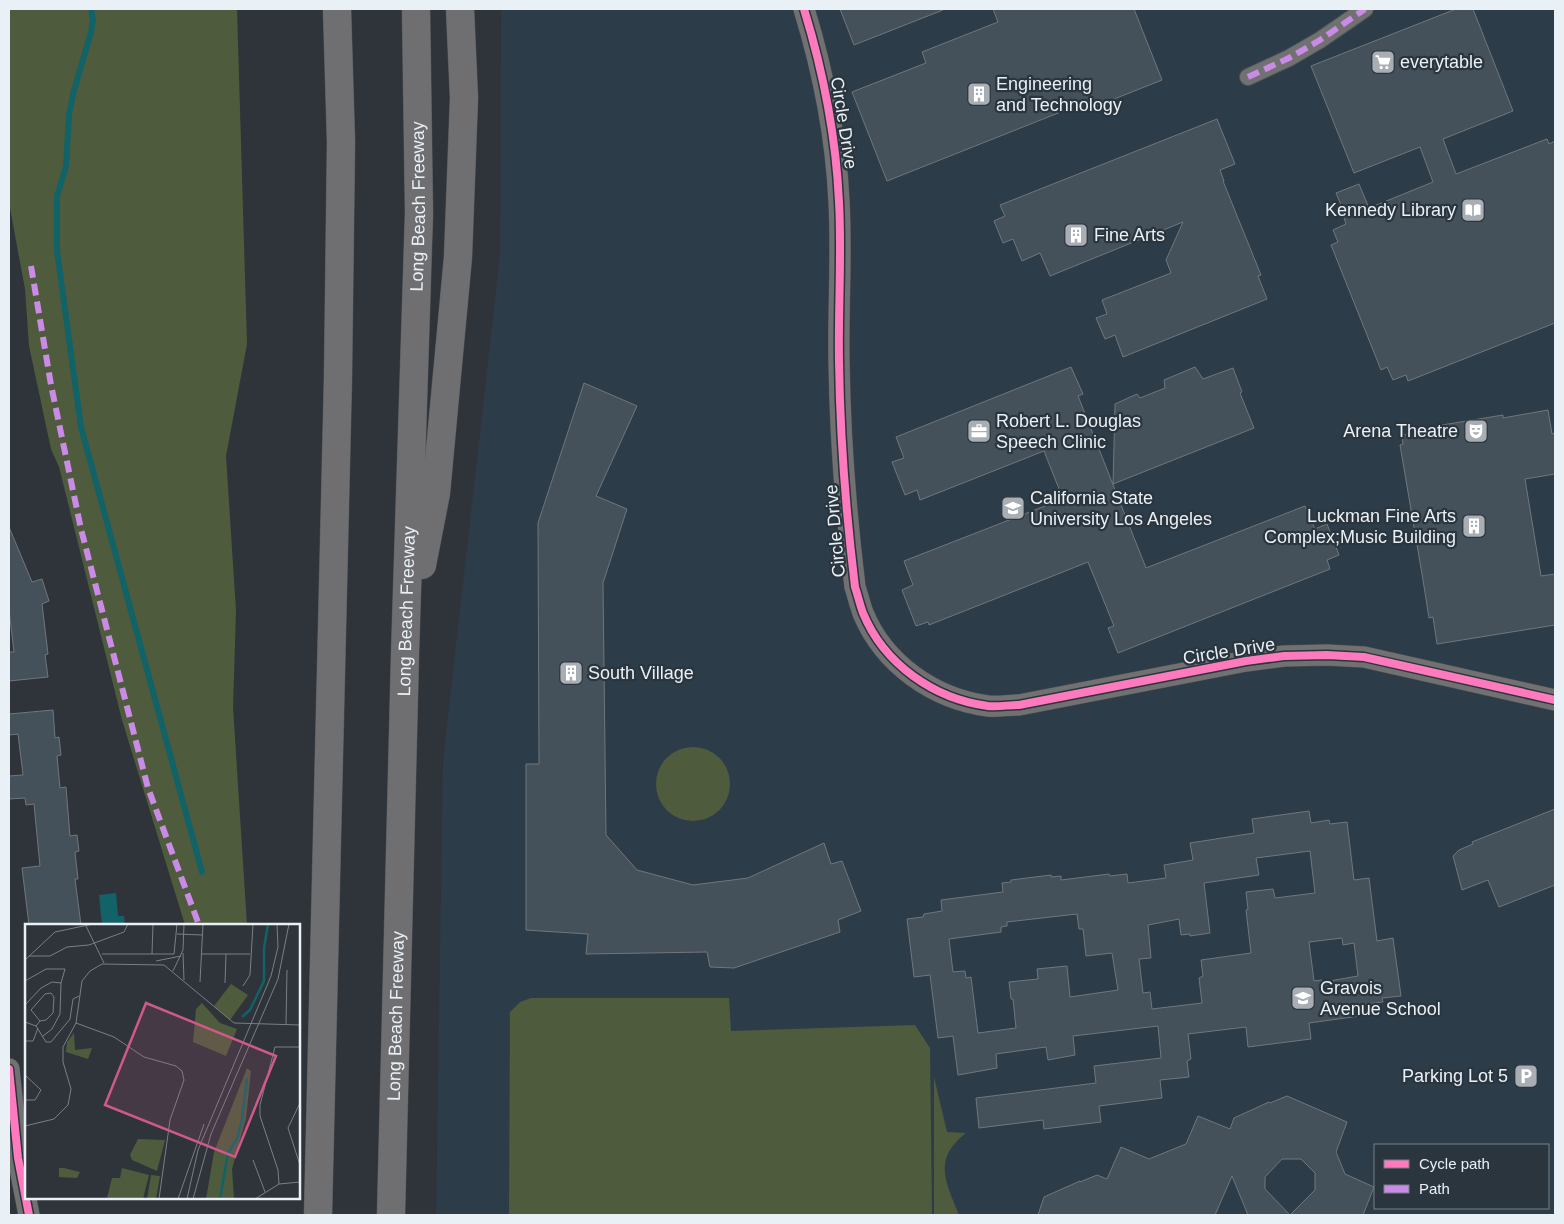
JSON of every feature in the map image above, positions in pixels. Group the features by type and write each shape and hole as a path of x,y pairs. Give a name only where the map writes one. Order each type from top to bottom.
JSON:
{"highway":[{"path":"318,1215 338,387 341,142 337,9"},
{"name":"Long Beach Freeway","path":"391,1215 405,654 419,213 416,9"},
{"path":"405,654 436,492 458,258 464,98 460,9"}],"street":[{"name":"Circle Drive","path":"804,9 813,36 830,115 840,203 840,404 855,587 864,613 876,637 890,656 910,675 959,700 990,706 1029,703 1246,661 1284,656 1326,655 1364,657 1555,700"},
{"path":"1248,77 1289,58 1320,40 1365,9"},
{"path":"9,1069 18,1158 25,1194"},
{"path":"26,1199 29,1215"}],"shaded area":[{"name":"California State University Los Angeles","path":"501,9 1555,9 1555,1215 436,1215 443,761 500,255"}],"green space":[{"path":"9,9 237,9 247,344 226,456 236,611 233,707 247,924 185,924 122,720 59,467 51,449 29,346 25,289 10,208"},
{"path":"686,747 700,747 714,753 724,763 730,777 730,791 724,805 714,815 700,821 686,821 672,815 662,805 656,791 656,777 662,763 672,753"},
{"path":"531,998 729,998 731,1031 915,1025 930,1048 932,1215 509,1215 510,1012 520,1002"},
{"path":"934,1077 947,1132 966,1133 955,1143 945,1162 947,1181 959,1215 934,1215"}],"water":[{"path":"116,893 118,916 124,916 125,924 102,924 99,895"}],"building":[{"path":"840,9 942,9 943,10 854,45"},
{"name":"Engineering and Technology","path":"993,9 1134,9 1162,80 1089,109 1086,102 887,181 852,92 926,63 922,52 998,22"},
{"name":"Kennedy Library","path":"1456,9 1473,9 1513,111 1443,139 1456,174 1547,139 1549,144 1555,141 1555,323 1408,381 1406,375 1393,380 1387,367 1381,370 1331,245 1338,242 1333,230 1346,224 1344,218 1346,217 1336,193 1359,184 1369,208 1433,182 1420,147 1354,173 1311,66"},
{"name":"Fine Arts","path":"1217,119 1235,164 1220,170 1223,181 1261,275 1258,276 1267,299 1123,357 1115,335 1105,339 1096,318 1107,314 1102,300 1171,273 1166,260 1183,222 1050,276 1040,253 1022,261 1013,239 1003,243 994,221 1005,216 1000,205"},
{"path":"1071,367 1083,394 1078,396 1146,568 1305,506 1315,529 1327,524 1339,555 1327,560 1330,569 1118,653 1108,628 1114,626 1088,562 929,625 928,622 916,626 902,590 913,585 904,561 1063,499 1044,451 920,500 917,490 905,495 892,462 904,458 896,437"},
{"path":"1195,367 1203,379 1233,368 1242,392 1240,393 1254,428 1113,484 1115,404 1137,394 1140,398 1165,388 1164,380"},
{"name":"South Village","path":"584,383 637,406 596,496 627,509 603,583 606,835 637,870 693,885 748,878 824,843 831,864 842,861 861,911 838,920 840,932 734,968 710,967 707,952 586,954 588,934 526,930 526,764 539,764 538,523"},
{"name":"Luckman Fine Arts Complex;Music Building","path":"1548,410 1552,434 1555,433 1555,474 1525,479 1541,576 1555,574 1555,625 1437,644 1433,617 1429,618 1400,445 1403,444 1402,435 1425,431 1424,428 1503,415 1503,418"},
{"path":"9,527 32,582 42,579 49,601 42,604 48,654 45,655 48,677 9,681 9,652 14,652 9,610"},
{"path":"53,710 55,738 59,737 61,755 57,756 60,788 66,787 70,836 77,835 79,851 75,852 78,879 75,879 81,924 29,924 22,868 40,866 34,804 26,805 25,798 9,799 9,776 23,775 18,734 9,735 9,714"},
{"path":"1555,809 1555,885 1499,907 1488,880 1462,890 1453,856 1459,850 1473,844 1472,842"},
{"path":"1309,811 1311,823 1329,820 1330,824 1347,822 1354,880 1369,878 1377,941 1393,938 1401,996 1382,998 1383,1002 1365,1004 1367,1015 1309,1023 1311,1039 1248,1047 1246,1027 1188,1034 1191,1059 1187,1061 1189,1077 1160,1080 1162,1098 1099,1106 1101,1122 1044,1129 1043,1120 979,1128 976,1098 1096,1083 1094,1066 1161,1058 1158,1026 1073,1036 1075,1055 1048,1060 1046,1047 996,1054 997,1068 958,1075 953,1036 938,1038 930,975 914,977 907,919 923,917 924,914 942,911 941,900 1003,892 1002,883 1011,882 1011,880 1051,875 1051,877 1061,876 1061,880 1109,874 1110,876 1127,874 1128,883 1166,878 1164,865 1193,860 1190,843 1254,833 1252,819","holes":["1310,851 1315,893 1275,898 1273,889 1246,892 1251,953 1201,960 1203,976 1199,978 1202,1003 1152,1009 1150,992 1143,993 1139,959 1151,958 1148,925 1179,919 1181,935 1190,934 1190,936 1210,933 1204,883 1259,875 1256,858","1077,914 1079,929 1083,929 1086,956 1112,953 1118,990 1070,997 1067,966 1037,969 1038,979 1009,982 1016,1028 978,1033 971,977 966,978 965,971 953,972 949,939 1001,932 1001,927 1007,926 1007,922","1342,938 1343,945 1354,943 1358,976 1335,980 1323,985 1322,980 1314,981 1309,942"]},
{"path":"1287,1096 1347,1122 1336,1152 1345,1174 1374,1187 1363,1215 1290,1215 1248,1215 1232,1176 1215,1215 1038,1215 1044,1197 1097,1175 1107,1179 1121,1147 1149,1159 1186,1144 1198,1116 1230,1129 1234,1118","holes":["1282,1159 1301,1159 1315,1173 1315,1190 1290,1215 1265,1189 1265,1177"]}],"waterway":[{"path":"91,9 93,20 91,32 73,94 69,115 66,166 57,196 57,251 81,427 202,872"}],"marked path":[{"path":"1248,77 1289,58 1320,40 1365,9"},
{"path":"31,266 51,385 81,529 148,788 199,924"}],"cycle path":[{"path":"804,9 817,56 832,128 835,153 840,242 839,341 842,446 855,587 863,613 872,631 898,663 930,687 949,696 988,706 1019,705 1246,661 1284,656 1327,655 1364,657 1555,700"},
{"path":"9,1069 18,1158 25,1194"},
{"path":"26,1199 29,1215"}],"place":[{"name":"everytable","path":"1383,62"},
{"name":"Engineering and Technology","path":"979,94"},
{"name":"Kennedy Library","path":"1473,210"},
{"name":"Fine Arts","path":"1076,235"},
{"name":"Robert L. Douglas Speech Clinic","path":"979,431"},
{"name":"Arena Theatre","path":"1476,431"},
{"name":"California State University Los Angeles","path":"1013,508"},
{"name":"Luckman Fine Arts Complex;Music Building","path":"1474,526"},
{"name":"South Village","path":"571,673"},
{"name":"Gravois Avenue School","path":"1303,998"},
{"name":"Parking Lot 5","path":"1526,1076"}]}
